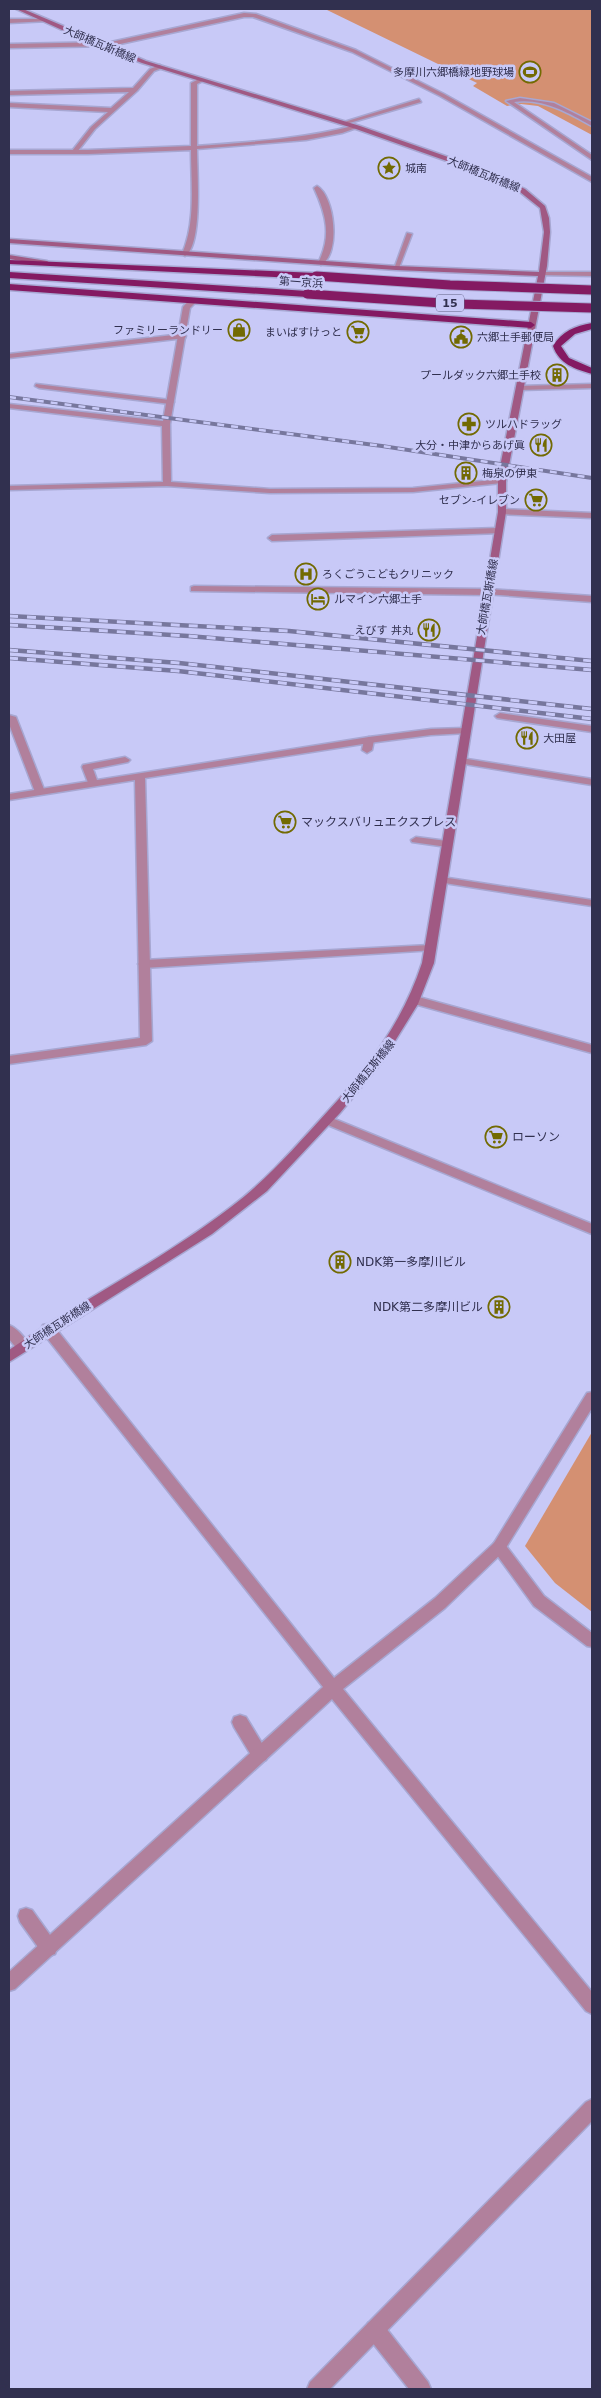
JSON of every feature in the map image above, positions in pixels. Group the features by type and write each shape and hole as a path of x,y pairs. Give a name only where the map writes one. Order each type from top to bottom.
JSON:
{"highway":[{"name":"第一京浜","path":"9,262 316,276 450,285 592,290"},
{"name":"第一京浜","path":"9,275 457,304 592,308"},
{"path":"9,287 531,324"},
{"path":"592,326 576,330 560,339 557,346 564,358 574,365 592,371"}],"street":[{"name":"大師橋瓦斯橋線","path":"9,1358 23,1346 48,1330 199,1237 270,1182 378,1061 399,1030 415,1000 428,963 442,880 502,512 502,481 542,274 545,215 543,207 530,194 484,173 344,123 160,68 98,45 19,9"},
{"path":"9,46 98,45 244,15 254,15 354,50 442,95 592,180"},
{"path":"9,21 46,21"},
{"path":"75,151 93,128 135,90 152,70 160,68"},
{"path":"185,254 190,243 194,222 194,82 201,80"},
{"path":"9,93 135,90"},
{"path":"592,124 550,103 530,98 509,101 592,158"},
{"path":"344,123 419,100"},
{"path":"9,105 112,110"},
{"path":"9,152 75,151 113,154 300,138 356,127"},
{"path":"317,188 333,227 329,252 321,263"},
{"path":"396,268 409,234"},
{"path":"9,241 396,268 542,274 592,274"},
{"path":"9,256 47,263"},
{"path":"167,484 166,424 187,307 194,300"},
{"path":"9,356 182,336"},
{"path":"39,386 170,402"},
{"path":"520,388 592,386"},
{"path":"9,406 166,424"},
{"path":"9,488 167,484 270,491 413,490 502,481"},
{"path":"502,512 592,516"},
{"path":"272,538 498,532"},
{"path":"194,590 488,592 592,599"},
{"path":"500,716 592,729"},
{"path":"11,717 40,792"},
{"path":"9,797 140,776 368,745 431,732 465,731"},
{"path":"93,783 87,767 125,760"},
{"path":"461,761 592,782"},
{"path":"9,1060 146,1041 140,776"},
{"path":"416,840 447,844"},
{"path":"442,880 592,903"},
{"path":"144,964 430,948"},
{"path":"415,1000 592,1049"},
{"path":"327,1120 592,1229"},
{"path":"9,1330 23,1346"},
{"path":"48,1330 333,1688 592,2004"},
{"path":"9,1983 333,1688 440,1603 499,1547 592,1397"},
{"path":"499,1547 539,1601 592,1640"},
{"path":"240,1722 260,1755"},
{"path":"26,1916 48,1948"},
{"path":"317,2389 592,2108"},
{"path":"375,2330 421,2389"}],"shaded area":[{"name":"多摩川六郷橋緑地野球場","path":"325,9 592,9 592,135 538,106 521,104 507,106 473,86 477,83"},
{"path":"592,1432 592,1612 555,1583 525,1546"}],"railway":[{"path":"9,397 382,446 592,478"},
{"path":"9,616 289,631 592,661"},
{"path":"9,625 188,636 592,670"},
{"path":"9,650 179,663 592,709"},
{"path":"9,658 178,671 592,719"}],"place":[{"name":"多摩川六郷橋緑地野球場","path":"530,72"},
{"name":"城南","path":"389,168"},
{"name":"ファミリーランドリー","path":"239,330"},
{"name":"まいばすけっと","path":"358,332"},
{"name":"六郷土手郵便局","path":"461,337"},
{"name":"プールダック六郷土手校","path":"557,375"},
{"name":"ツルハドラッグ","path":"469,424"},
{"name":"大分・中津からあげ眞","path":"541,445"},
{"name":"梅泉の伊東","path":"466,473"},
{"name":"セブン-イレブン","path":"536,500"},
{"name":"ろくごうこどもクリニック","path":"306,574"},
{"name":"ルマイン六郷土手","path":"318,599"},
{"name":"えびす 丼丸","path":"429,630"},
{"name":"大田屋","path":"527,738"},
{"name":"マックスバリュエクスプレス","path":"285,822"},
{"name":"ローソン","path":"496,1137"},
{"name":"NDK第一多摩川ビル","path":"340,1262"},
{"name":"NDK第二多摩川ビル","path":"499,1307"}]}
